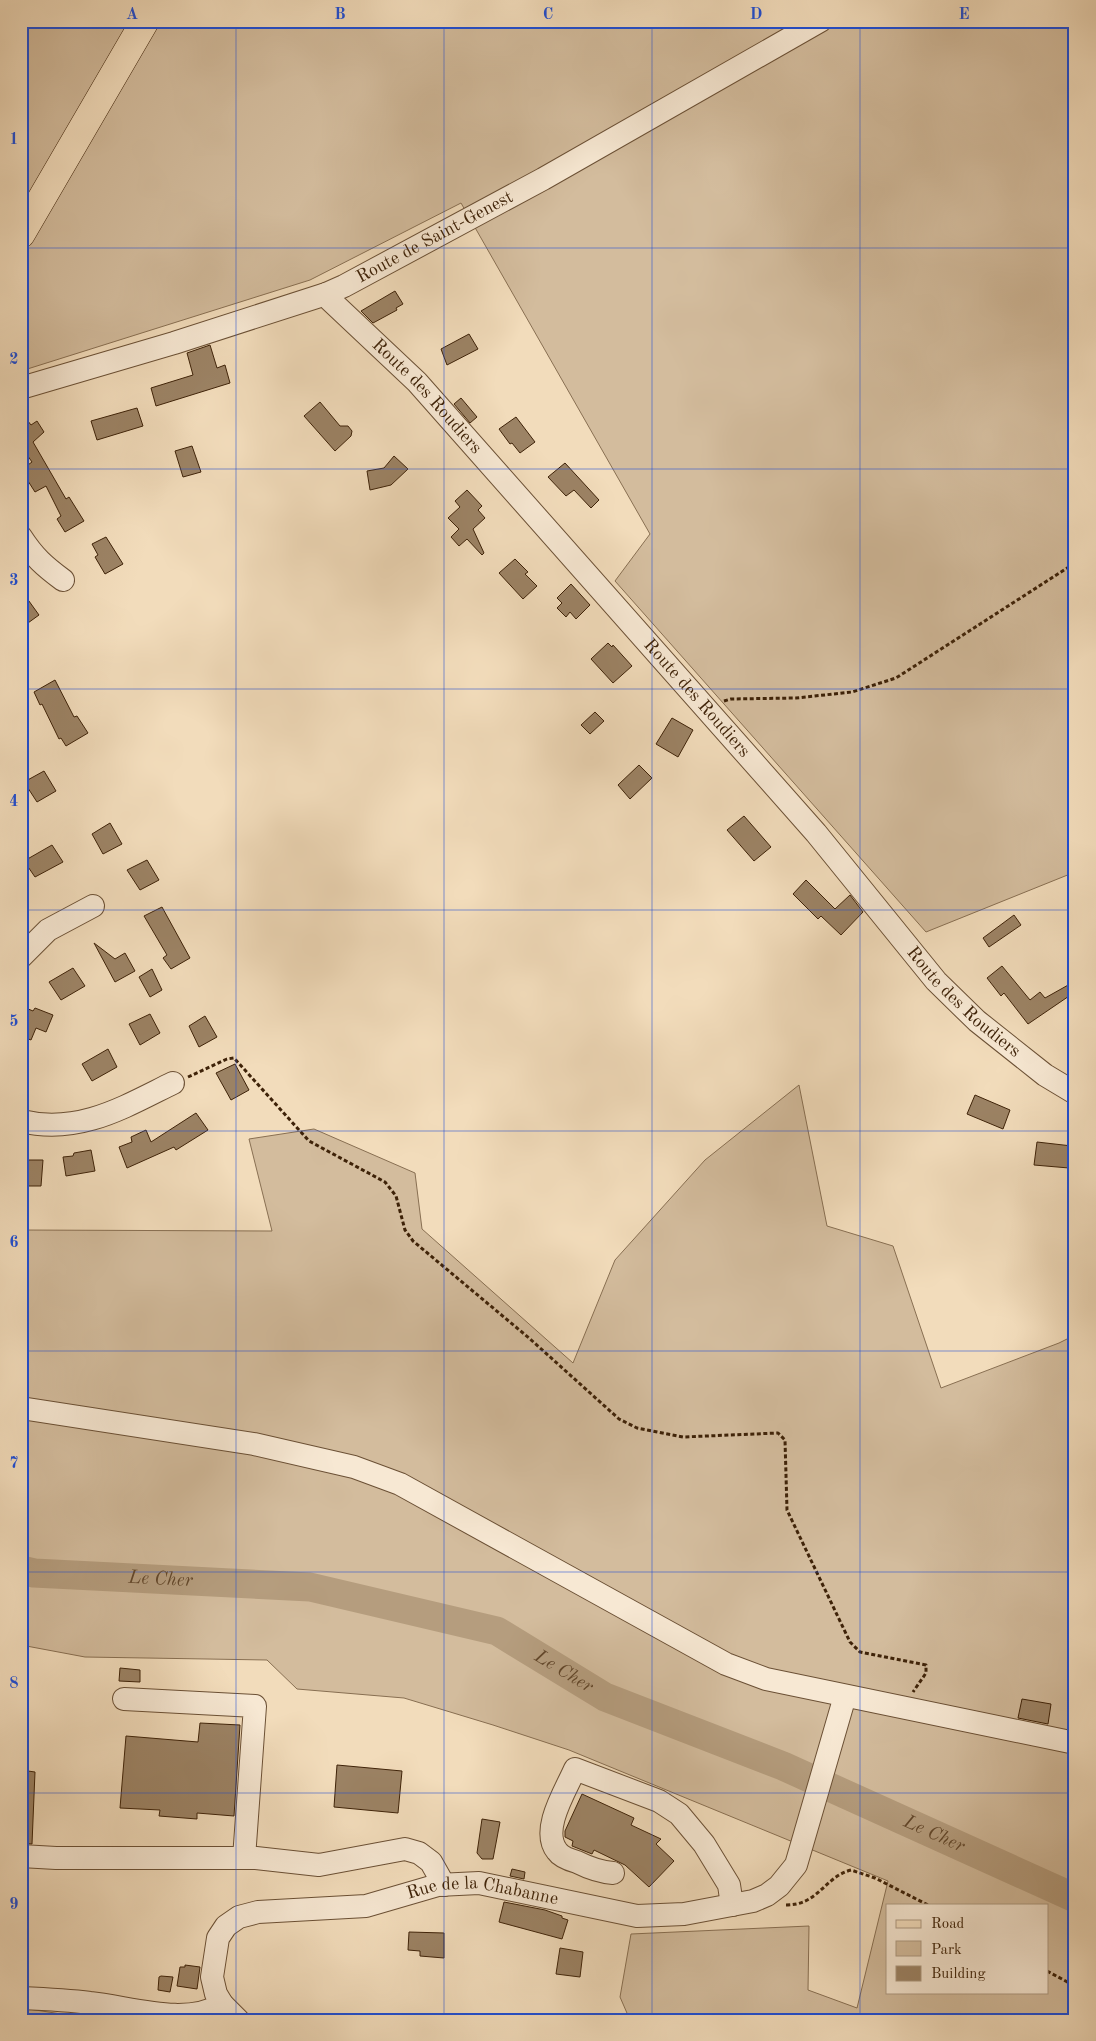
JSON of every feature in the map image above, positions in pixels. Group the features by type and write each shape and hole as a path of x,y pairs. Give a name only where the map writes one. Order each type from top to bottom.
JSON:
{"main road":[{"path":"21,234 146,21"}],"street":[{"name":"Route de Saint-Genest","path":"21,388 174,343 326,294 543,179 820,21"},
{"name":"Route des Roudiers","path":"326,294 330,300 417,382 816,833 936,981 977,1021 1045,1075 1075,1094"},
{"path":"21,537 32,554 63,580"},
{"path":"21,956 48,930 92,906"},
{"path":"21,1121 36,1125 61,1125 84,1122 116,1111 174,1083"},
{"path":"21,1408 254,1444 354,1467 400,1484 726,1664 842,1706 902,1708 1075,1743"},
{"path":"124,1699 256,1706 244,1858"},
{"name":"Rue de la Chabanne","path":"222,2004 216,1994 212,1977 214,1954 218,1938 226,1926 239,1917 258,1912 366,1906 444,1884 479,1883 567,1903 637,1916 684,1914 753,1901 773,1891 796,1865 842,1706"},
{"path":"613,1873 601,1872 570,1860 557,1852 551,1839 552,1822 575,1769 659,1801 680,1814 704,1844 729,1885 732,1905"},
{"path":"21,1856 56,1858 244,1858 319,1864 405,1849 419,1852 431,1862 444,1884"},
{"path":"21,1998 91,2003 179,2016 196,2014 222,2004 238,2020"}],"path":[{"path":"704,706 731,699 796,698 852,692 896,678 1075,563"},
{"path":"174,1083 227,1059 234,1058 309,1142 386,1182 396,1196 405,1230 413,1241 529,1338 619,1419 637,1428 682,1438 778,1433 785,1440 787,1510 850,1642 860,1652 926,1665 926,1674 902,1708"},
{"path":"780,1905 790,1905 817,1895 836,1876 851,1870 874,1878 926,1904"},
{"path":"1048,1972 1075,1986"}],"green space":[{"path":"21,21 1075,21 1075,872 926,932 615,581 650,534 461,203 310,280 21,371"},
{"path":"799,1085 827,1226 893,1246 941,1388 1059,1343 1075,1335 1075,2020 630,2020 620,1997 631,1934 809,1926 808,1990 857,2008 888,1881 569,1750 493,1725 404,1698 297,1689 267,1660 85,1657 21,1645 21,1230 272,1231 249,1139 314,1129 415,1173 422,1229 573,1363 615,1260 705,1160"},
{"path":"29,2009 100,2020 21,2020 21,2010"}],"building":[{"path":"395,291 403,304 396,308 397,310 373,323 361,311"},
{"path":"469,334 478,349 447,365 441,349"},
{"path":"210,345 217,368 225,365 230,383 156,406 151,388 193,375 187,353"},
{"path":"461,398 477,417 470,423 454,404"},
{"path":"320,402 340,426 348,426 352,431 351,436 335,451 304,416"},
{"path":"137,408 143,426 97,440 91,421"},
{"path":"21,412 31,425 37,421 44,432 33,442 66,499 69,497 84,521 65,532 57,519 61,516 46,486 35,492 21,470 32,462 23,449 21,451"},
{"path":"516,417 535,442 520,453 512,443 510,444 499,429"},
{"path":"192,446 201,472 183,477 175,451"},
{"path":"394,456 408,469 391,485 370,490 367,471 384,468"},
{"path":"565,463 599,500 591,508 574,490 566,496 548,477"},
{"path":"467,490 482,506 478,510 485,518 473,529 484,553 482,555 467,539 459,546 451,537 459,529 448,518 460,507 455,501"},
{"path":"106,537 123,564 105,574 95,557 98,555 92,544"},
{"path":"515,559 528,572 525,574 537,586 523,599 499,573"},
{"path":"571,584 590,605 576,619 570,612 566,617 557,608 562,603 557,598"},
{"path":"21,590 39,615 21,628"},
{"path":"608,643 612,647 613,645 632,666 613,683 591,659"},
{"path":"55,680 74,717 77,716 88,733 66,746 61,738 59,739 34,692"},
{"path":"595,712 604,721 590,734 581,725"},
{"path":"672,718 693,730 678,757 656,744"},
{"path":"639,765 652,778 630,799 618,785"},
{"path":"44,771 56,791 37,802 24,782"},
{"path":"744,816 771,847 754,861 727,830"},
{"path":"110,823 122,844 103,854 92,834"},
{"path":"52,845 63,862 35,877 24,861"},
{"path":"147,860 159,880 140,890 127,870"},
{"path":"806,880 835,909 850,895 863,912 841,935 821,916 818,919 793,894"},
{"path":"162,907 190,958 171,969 163,958 167,955 144,916"},
{"path":"1014,915 1021,925 989,947 983,938"},
{"path":"94,943 115,959 125,953 135,971 115,982"},
{"path":"1002,966 1030,1000 1040,992 1045,998 1070,984 1075,992 1028,1024 1004,993 1001,996 987,978"},
{"path":"73,968 85,986 61,1000 49,982"},
{"path":"152,969 162,990 150,997 139,977"},
{"path":"21,1006 33,1011 35,1008 53,1015 46,1032 36,1028 31,1040 21,1036"},
{"path":"150,1014 160,1033 140,1045 129,1024"},
{"path":"205,1016 217,1037 199,1047 189,1026"},
{"path":"108,1049 117,1067 92,1081 82,1064"},
{"path":"235,1064 249,1090 231,1100 216,1073"},
{"path":"975,1095 1010,1110 1003,1129 967,1114"},
{"path":"196,1113 208,1130 176,1150 174,1147 127,1168 119,1147 132,1142 131,1137 146,1130 151,1142"},
{"path":"1037,1142 1072,1146 1069,1168 1034,1165"},
{"path":"91,1150 95,1171 66,1176 63,1157"},
{"path":"21,1160 43,1160 41,1186 21,1186"},
{"path":"120,1668 140,1670 140,1682 119,1681"},
{"path":"1022,1699 1051,1704 1048,1724 1018,1718"},
{"path":"200,1723 240,1725 234,1816 197,1813 197,1819 159,1816 160,1810 120,1808 126,1736 198,1742"},
{"path":"337,1765 402,1771 398,1813 334,1807"},
{"path":"21,1770 35,1772 32,1844 21,1843"},
{"path":"582,1794 634,1818 631,1825 661,1839 656,1844 674,1861 649,1887 625,1865 594,1850 592,1854 572,1846 573,1841 565,1837 565,1831"},
{"path":"482,1819 500,1822 493,1859 482,1859 477,1853"},
{"path":"512,1869 525,1872 524,1879 510,1876"},
{"path":"504,1902 545,1910 562,1916 562,1918 568,1920 562,1939 499,1922"},
{"path":"409,1932 444,1933 444,1958 420,1956 420,1951 408,1950"},
{"path":"560,1948 583,1952 580,1977 556,1974"},
{"path":"185,1965 200,1967 197,1989 177,1986 180,1967 185,1967"},
{"path":"159,1977 173,1977 170,1992 158,1990"}],"waterway":[{"name":"Le Cher","path":"21,1570 34,1573 310,1587 497,1631 605,1697 783,1766 1075,1898"}]}
